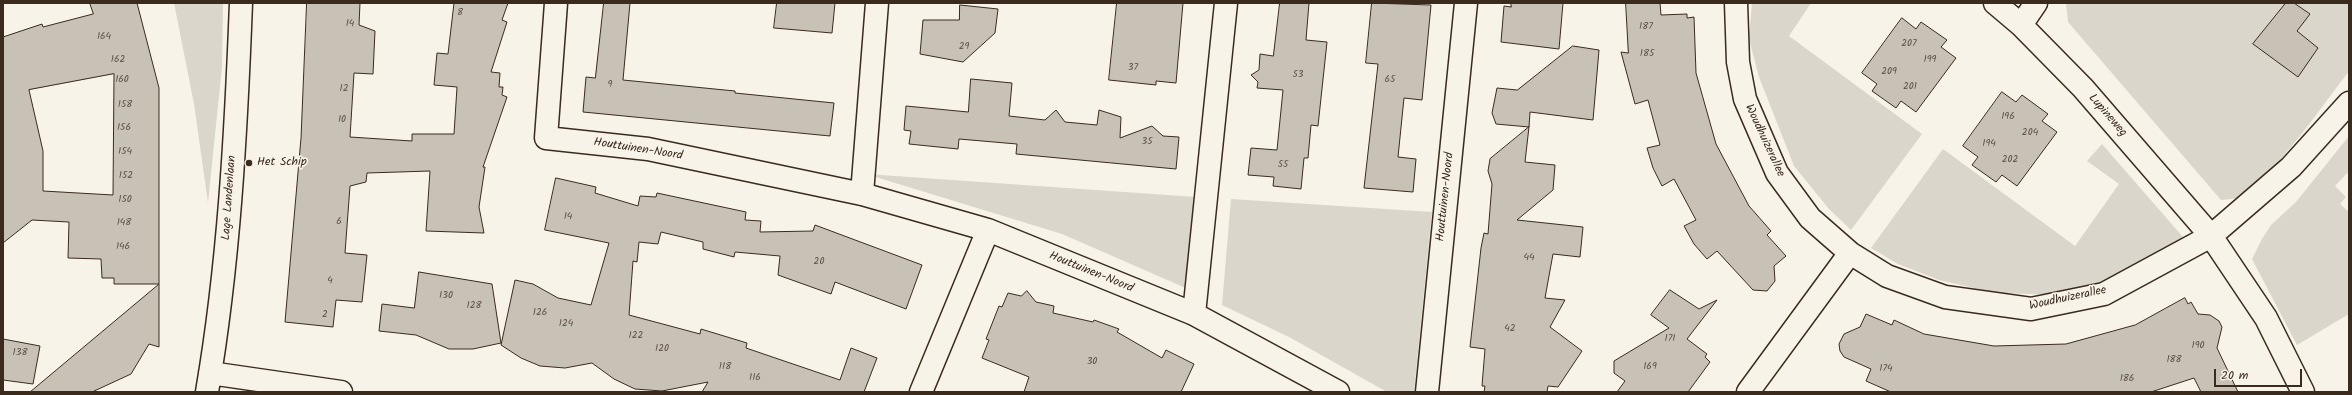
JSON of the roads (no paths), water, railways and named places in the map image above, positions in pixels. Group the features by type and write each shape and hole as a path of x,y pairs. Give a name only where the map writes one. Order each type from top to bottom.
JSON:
{"street":[{"name":"Lage Landenlaan","path":"208,382 218,323 232,167 241,3"},
{"name":"Houttuinen-Noord","path":"556,3 546,138 648,149 862,194 988,230 1194,314 1338,392"},
{"path":"862,194 877,3"},
{"path":"1194,314 1226,3"},
{"name":"Houttuinen-Noord","path":"1427,392 1466,3"},
{"name":"Woudhuizerallee","path":"1736,3 1738,62 1745,99 1777,174 1810,218 1850,254 1887,276 1945,297 2031,309 2104,294 2211,236"},
{"name":"Lupineweg","path":"1995,3 2021,25 2082,88 2211,236 2266,318 2303,392"},
{"path":"2021,25 2036,3"},
{"path":"2211,236 2291,167 2349,103"},
{"path":"921,392 988,230"},
{"path":"1748,392 1850,254"},
{"path":"208,382 341,392"}],"place":[{"name":"Het Schip","path":"249,163"}]}
